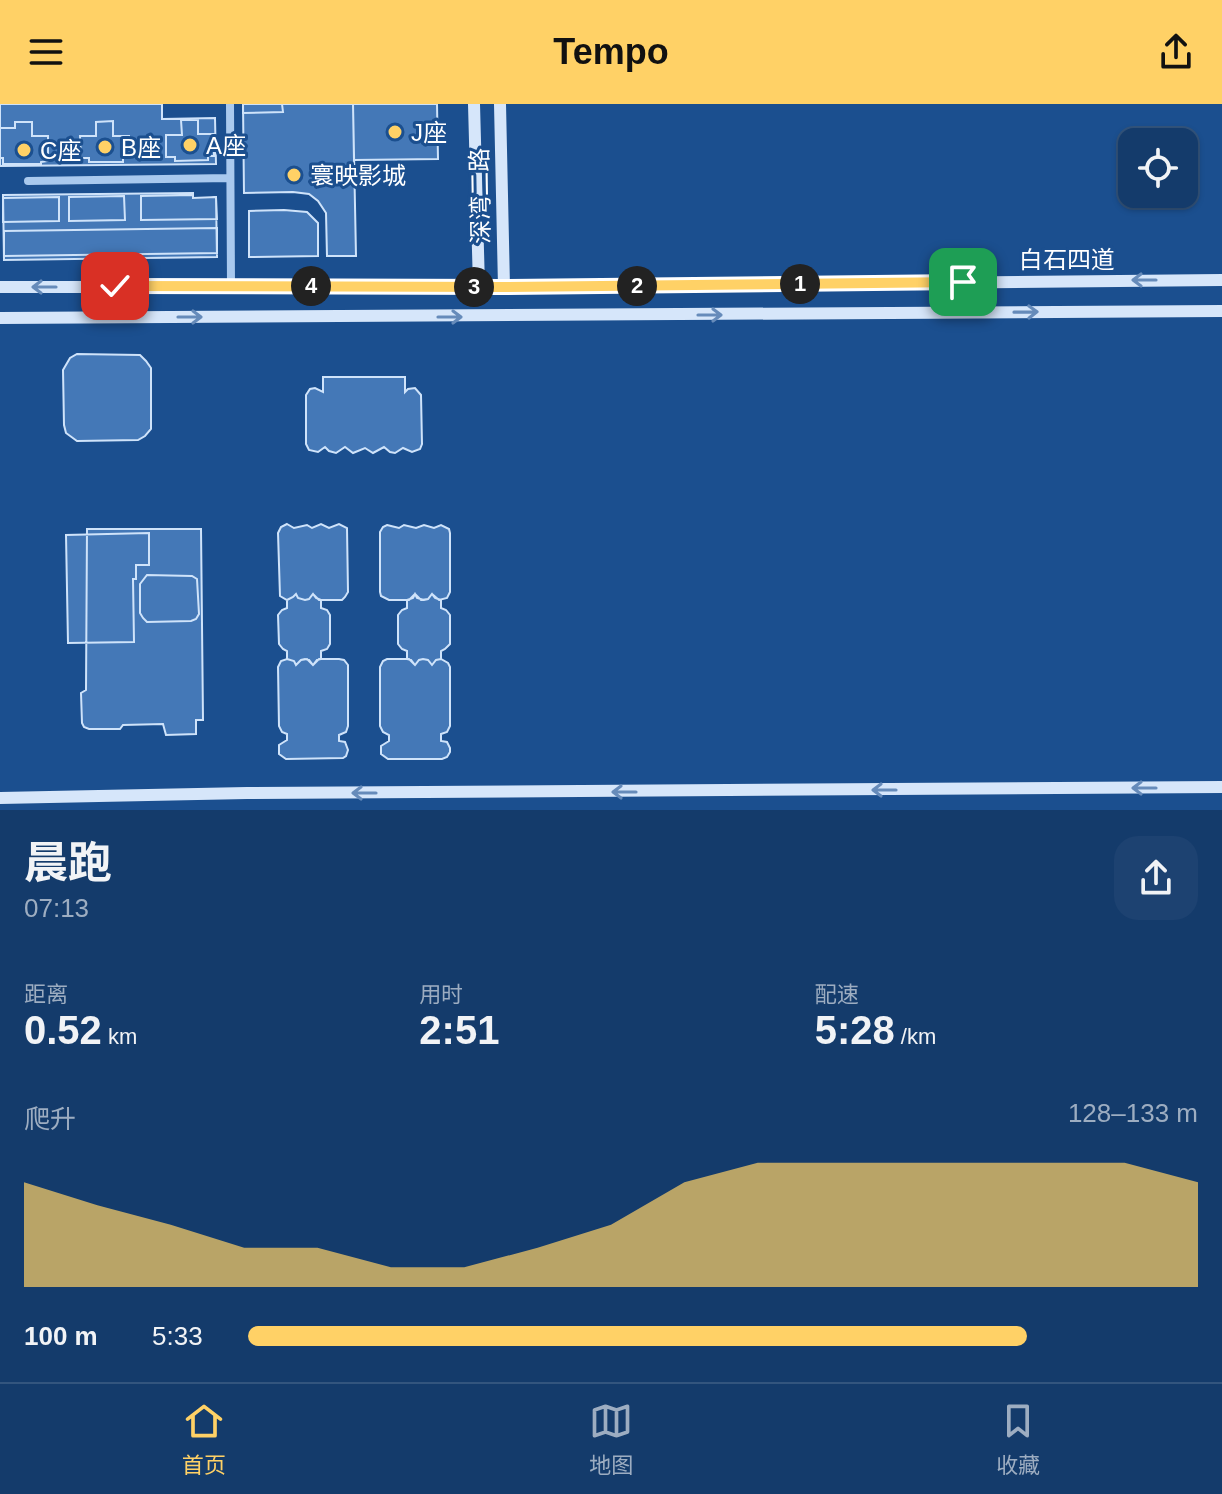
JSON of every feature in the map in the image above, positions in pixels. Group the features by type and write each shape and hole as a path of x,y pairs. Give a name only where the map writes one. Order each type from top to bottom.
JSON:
{"street":[{"path":"230,104 231,286"},
{"name":"深湾二路","path":"474,104 479,287"},
{"name":"深湾二路","path":"500,104 504,287"},
{"path":"28,181 230,178"},
{"name":"白石四道","path":"0,287 504,287 1222,280"},
{"path":"0,318 1222,311"},
{"path":"0,798 247,793 1222,787"}],"building":[{"path":"0,104 162,104 162,119 215,118 216,164 0,166"},
{"path":"243,104 353,104 356,256 327,256 326,213 309,194 244,193"},
{"path":"243,104 282,104 283,112 243,113"},
{"name":"J座","path":"353,104 437,104 438,159 354,160"},
{"name":"A座","path":"181,120 198,120 198,134 214,134 214,156 208,156 208,160 175,161 175,157 166,157 166,135 182,135"},
{"name":"B座","path":"113,121 113,136 129,136 129,158 123,158 123,162 89,162 89,158 81,158 80,136 96,136 96,122"},
{"name":"C座","path":"15,122 32,122 32,136 48,136 48,161 41,164 3,164 3,158 0,158 0,128 15,128"},
{"path":"193,193 193,198 216,197 217,257 4,260 3,195"},
{"path":"193,195 193,198 216,197 217,219 141,220 141,196"},
{"path":"124,196 125,220 69,221 69,197"},
{"path":"59,197 59,221 3,222 3,198"},
{"path":"249,211 307,212 318,223 318,256 249,257"},
{"path":"217,228 217,253 4,256 4,231"},
{"path":"77,354 140,355 146,361 151,368 151,429 145,436 138,440 77,441 66,433 63,370 70,358"},
{"path":"323,377 405,377 405,392 415,388 421,395 420,449 412,452 403,448 395,453 384,447 373,453 365,448 353,453 345,447 336,453 325,447 318,452 309,450 306,444 306,395 315,388 323,392"},
{"path":"287,524 294,528 307,525 312,528 321,524 329,528 339,524 347,528 348,592 342,600 319,600 313,594 305,600 296,594 287,600 280,596 278,533"},
{"path":"387,525 434,528 441,525 449,529 450,592 447,598 439,600 432,594 428,599 421,600 415,594 409,600 389,600 381,596 380,532"},
{"path":"87,529 201,529 203,720 196,720 196,734 166,735 163,724 123,725 120,729 84,727 81,693 86,690"},
{"path":"149,533 149,565 136,565 136,579 133,579 134,642 68,643 66,535"},
{"path":"147,575 192,576 197,579 199,614 196,619 147,622 140,613 140,584"},
{"path":"296,594 305,600 313,594 321,600 321,608 330,615 330,644 321,651 321,659 313,665 305,659 296,665 287,659 287,651 279,644 278,615 287,608 287,600"},
{"path":"415,594 424,600 432,594 441,600 441,608 450,615 450,644 441,651 441,659 432,665 423,659 415,665 407,659 407,651 398,644 398,615 407,608 407,600"},
{"path":"287,659 296,665 307,659 313,665 319,659 339,659 348,665 348,726 346,732 339,735 339,741 345,742 348,750 343,758 286,759 279,754 279,745 287,740 287,734 279,726 278,667 281,661"},
{"path":"387,659 409,659 415,665 423,659 432,665 441,659 448,663 450,726 447,732 441,734 441,741 447,742 450,748 447,757 388,759 381,754 381,746 389,741 389,735 380,726 380,667"}],"place":[{"name":"J座","path":"395,132"},
{"name":"A座","path":"190,145"},
{"name":"B座","path":"105,147"},
{"name":"C座","path":"24,150"},
{"name":"寰映影城","path":"294,175"}],"route":[{"path":"115,286 504,287 963,282"}]}
